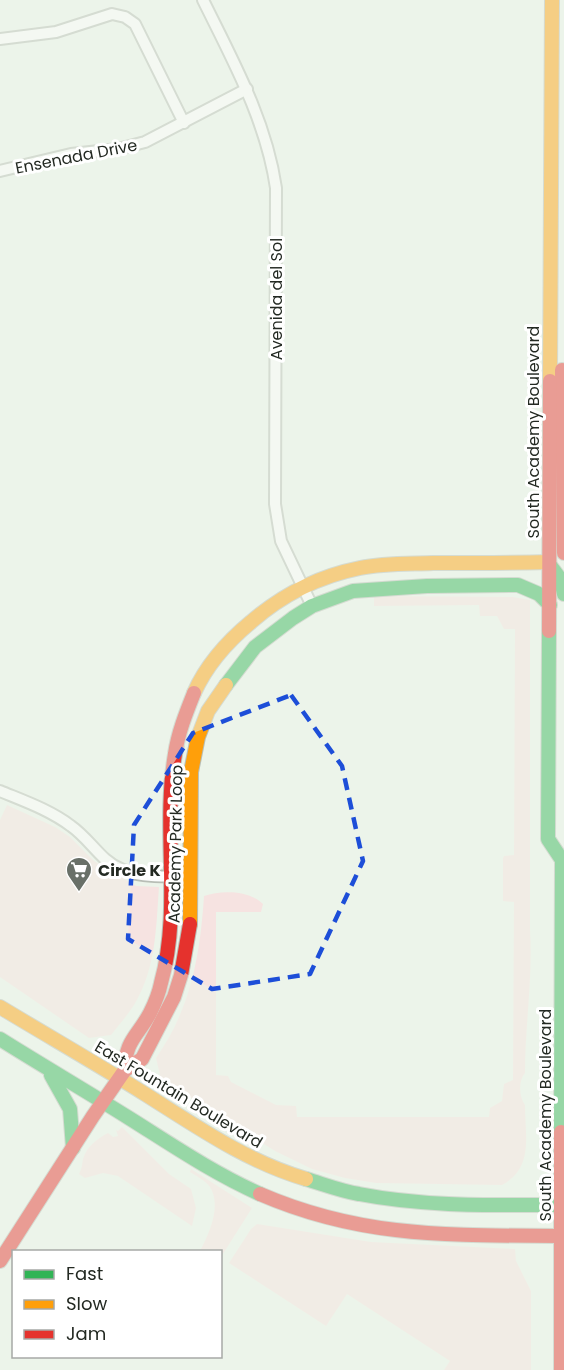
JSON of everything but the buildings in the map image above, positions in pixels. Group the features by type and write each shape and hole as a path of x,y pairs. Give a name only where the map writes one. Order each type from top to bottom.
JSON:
{"main road":[{"name":"South Academy Boulevard","path":"552,0 548,839 563,858 561,1370"},
{"path":"550,312 562,329 564,553"},
{"path":"548,562 561,580 564,594"},
{"name":"Academy Park Loop","path":"122,1074 127,1050 149,1014 165,970 170,926 170,806 175,750 188,707 209,669 233,637 261,613 303,586 359,568 381,564 548,562"},
{"name":"Academy Park Loop","path":"0,1261 122,1074 142,1059 174,997 181,975 190,928 191,772 198,737 208,711 225,684 255,647 274,630 312,606 353,591 427,586 518,585 539,594 550,605"},
{"name":"East Fountain Boulevard","path":"0,1007 122,1074 222,1143 291,1175 356,1194 424,1203 563,1205"},
{"path":"0,1039 168,1144 238,1184 276,1201 346,1223 393,1231 563,1236"},
{"path":"47,1068 68,1100 72,1114 73,1148"}],"street":[{"name":"Avenida del Sol","path":"203,0 247,89 273,165 276,188 276,513 281,542 312,606"},
{"path":"0,39 56,32 112,14 125,17 135,24 184,123"},
{"name":"Ensenada Drive","path":"0,171 71,154 118,149 145,142 247,89"},
{"path":"0,791 53,815 72,827 107,861 123,870 145,875 190,876"}],"highlighted area":[{"path":"291,695 342,766 363,861 310,974 212,989 128,939 134,825 193,733"}],"shaded area":[{"path":"374,596 513,597 530,600 530,966 525,1073 520,1089 525,1105 526,1150 519,1170 502,1185 376,1183 312,1169 275,1151 161,1079 156,1058 178,1020 192,981 200,940 204,896 235,893 250,896 263,904 261,912 216,912 216,1075 228,1076 231,1082 276,1105 296,1106 297,1117 489,1117 490,1108 502,1101 504,1084 513,1080 514,902 503,901 503,858 514,855 515,629 504,629 497,616 480,616 479,605 374,606"},
{"path":"7,805 55,827 70,837 94,861 136,886 159,887 154,948 147,977 134,1005 111,1035 89,1038 0,977 0,820"},
{"path":"122,1127 169,1174 191,1189 196,1208 192,1226 118,1176 103,1173 85,1178 79,1174 85,1154 96,1140 108,1133 113,1137 118,1136 116,1130"},
{"path":"191,1169 252,1208 222,1255 222,1250 200,1250 213,1220 215,1203 210,1187 190,1172"},
{"path":"257,1224 371,1242 515,1249 516,1261 531,1291 531,1370 444,1370 450,1361 347,1294 326,1326 229,1263 251,1229"}],"traffic: fast":[{"path":"549,564 561,580 564,594"},
{"path":"226,685 255,647 293,618 312,606 353,591 427,586 518,585 539,594 550,605"},
{"path":"549,631 548,839 562,860 561,1132"},
{"path":"0,1039 193,1158 260,1194"},
{"path":"51,1075 70,1109 73,1148"},
{"path":"306,1179 352,1193 410,1201 564,1205"}],"traffic: slow":[{"path":"550,381 552,0"},
{"path":"194,693 218,654 234,637 275,603 316,581 360,568 387,564 548,562"},
{"path":"190,924 191,772 198,737 208,711 226,685"},
{"path":"0,1007 222,1142 263,1163 306,1179"}],"traffic: jam":[{"path":"562,370 564,553"},
{"path":"549,631 550,381"},
{"path":"125,1070 130,1045 157,998 167,955 171,898 172,783 178,738 194,693"},
{"path":"0,1261 125,1070 142,1059 174,997 181,975 190,924"},
{"path":"561,1132 561,1370"},
{"path":"260,1194 298,1209 336,1219 409,1232 564,1236"}],"place":[{"name":"Circle K","path":"79,893"}]}
